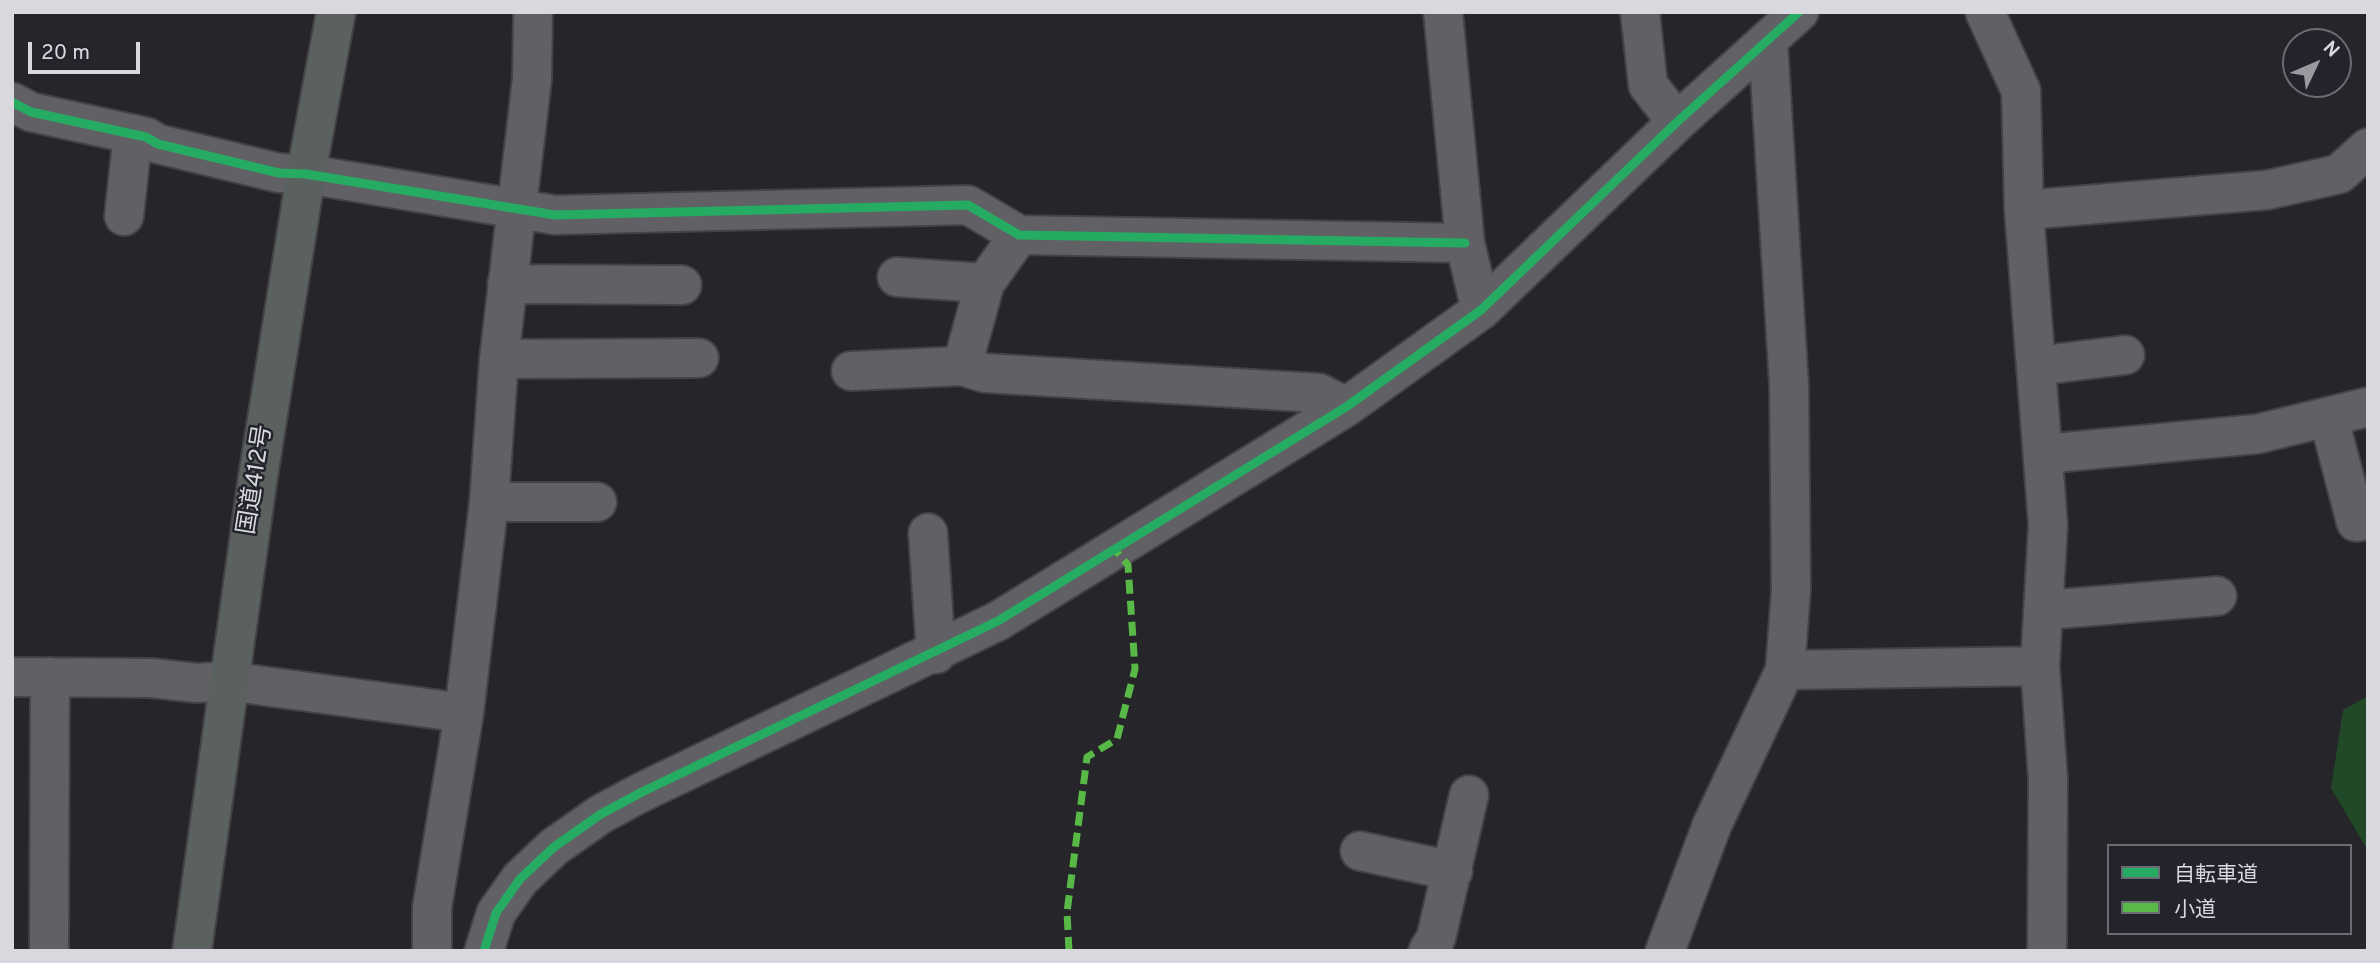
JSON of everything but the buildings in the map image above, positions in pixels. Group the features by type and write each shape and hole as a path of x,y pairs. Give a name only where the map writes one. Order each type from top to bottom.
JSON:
{"highway":[{"name":"国道412号","path":"192,951 227,681 306,174 336,12"}],"street":[{"path":"432,951 432,908 464,713 489,502 499,359 531,79 533,12"},
{"path":"1443,12 1465,243 1482,310"},
{"path":"1640,12 1648,85 1677,122"},
{"path":"484,951 496,913 520,879 554,847 601,814 642,792 936,654 1062,584 1346,407 1482,310 1677,122 1799,12"},
{"path":"1985,12 2021,91 2024,210 2048,525 2040,666 2048,780 2047,951"},
{"path":"1665,951 1712,825 1785,670 1791,590 1789,386 1768,42"},
{"path":"12,102 31,112 133,134 158,144 279,173 306,174 515,206 555,215 968,205 1019,235 1465,243"},
{"path":"124,216 133,134"},
{"path":"2024,210 2267,190 2339,174 2368,148"},
{"path":"962,366 985,283 1019,235"},
{"path":"897,277 985,283"},
{"path":"507,284 682,285"},
{"path":"2036,366 2125,355"},
{"path":"499,359 699,358"},
{"path":"851,371 962,366 985,373 1320,393 1346,407"},
{"path":"2044,454 2258,435 2368,407"},
{"path":"2329,419 2356,522 2368,520"},
{"path":"489,502 597,502"},
{"path":"928,533 936,654"},
{"path":"2045,610 2217,596"},
{"path":"1785,670 2040,666"},
{"path":"12,677 151,678 197,683 227,681 464,713"},
{"path":"49,951 50,677"},
{"path":"1428,951 1436,938 1469,795"},
{"path":"1360,851 1453,871"}],"green space":[{"path":"2368,696 2368,851 2331,788 2343,710"}],"marked path":[{"path":"1069,951 1067,912 1087,757 1117,739 1135,669 1128,565 1115,550"}],"cycle path":[{"path":"484,951 496,913 520,879 554,847 601,814 998,621 1346,407 1481,310 1677,122 1799,12"},
{"path":"12,102 31,112 146,137 158,144 279,173 306,174 555,215 968,205 1019,235 1465,243"}]}
